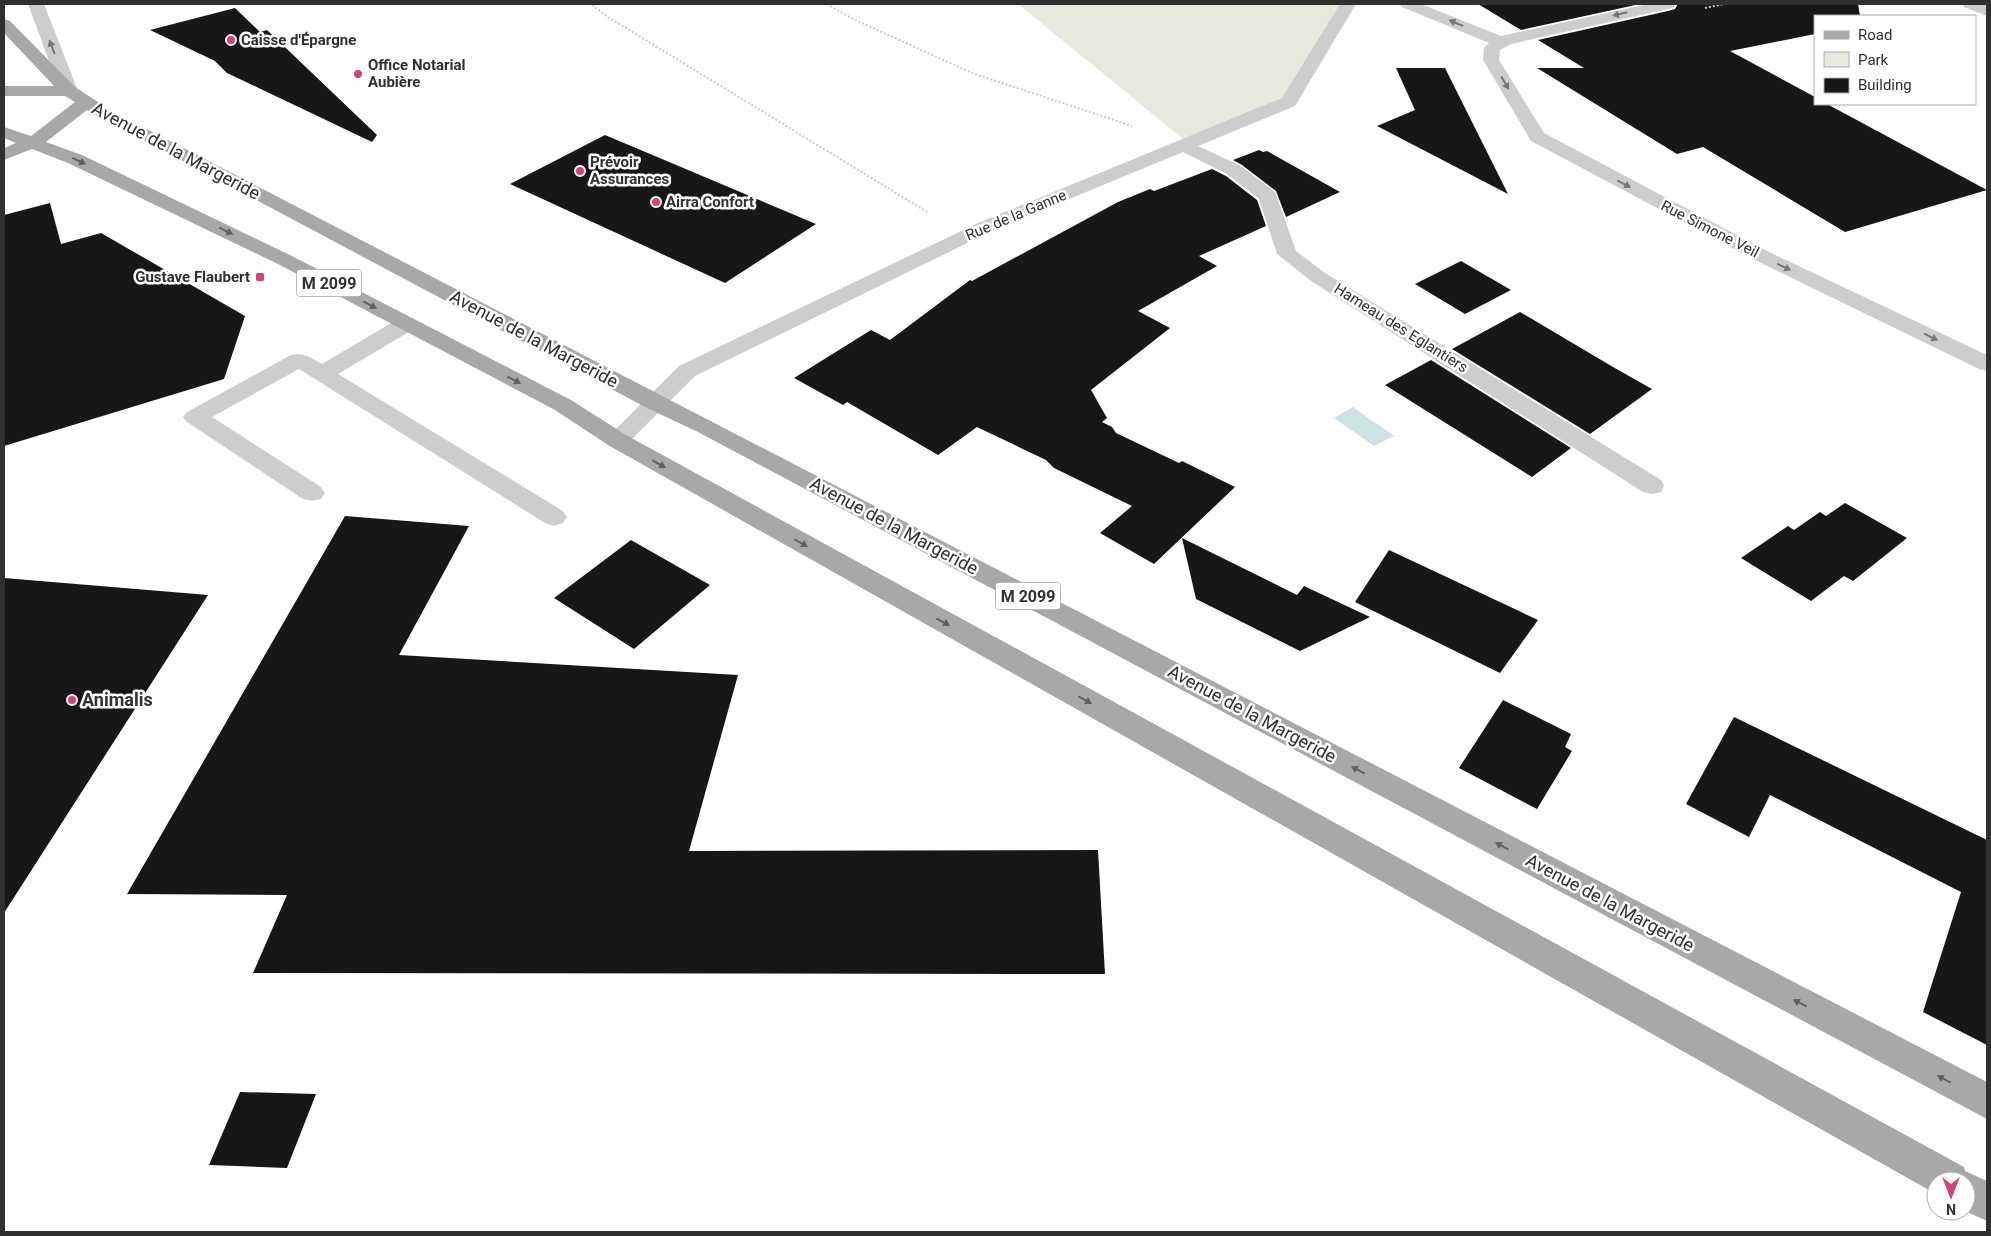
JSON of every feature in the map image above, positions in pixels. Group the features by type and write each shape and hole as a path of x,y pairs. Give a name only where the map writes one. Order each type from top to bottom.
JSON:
{"main road":[{"name":"Avenue de la Margeride","path":"4,24 77,97 655,403 732,441 1987,1101"},
{"path":"4,91 77,97"},
{"path":"4,154 34,142 77,97"},
{"name":"M 2099","path":"4,132 75,159 283,259 563,405 617,440 1932,1171"},
{"path":"1976,1196 1987,1202"}],"street":[{"path":"36,4 77,97"},
{"name":"Rue de la Ganne","path":"617,440 687,371 966,236 1289,102 1348,4"},
{"path":"1408,4 1500,42 1668,4"},
{"path":"1970,4 1987,11"},
{"name":"Rue Simone Veil","path":"1500,42 1492,48 1491,60 1537,137 1760,256 1987,364"},
{"name":"Hameau des Eglantiers","path":"1185,144 1234,170 1268,196 1287,254 1318,276 1652,486"},
{"path":"322,374 406,324"},
{"path":"312,493 195,417 299,360 554,517"}],"path":[{"path":"598,4 593,6 608,18 966,236"},
{"path":"827,4 853,19 972,72 1185,144"}],"green space":[{"path":"1018,4 1348,4 1289,102 1188,143"}],"water":[{"path":"1353,407 1394,436 1374,446 1334,418"}],"building":[{"path":"1478,4 1640,4 1521,30"},
{"path":"1678,4 1858,4 1860,15 1814,15 1814,34 1730,51 1814,96 1814,105 1829,105 1987,190 1845,232 1703,147 1677,154 1537,68 1584,68 1538,40 1675,9"},
{"path":"235,8 260,32 267,30 377,135 372,142 227,73 215,61 150,30"},
{"path":"1396,68 1445,68 1508,194 1377,126 1415,110"},
{"path":"605,135 816,224 725,283 510,184"},
{"path":"1259,150 1267,151 1340,192 1286,217 1276,191 1233,160"},
{"path":"1212,169 1226,176 1257,200 1266,226 1199,256 1217,266 1138,311 1170,328 1091,390 1107,418 1102,422 1112,427 1116,433 1179,463 1182,461 1235,487 1154,564 1100,533 1132,506 1054,468 1046,460 977,427 938,455 847,402 843,405 794,378 871,330 890,340 970,280 972,281 1118,202 1150,189 1154,191"},
{"path":"50,203 61,244 101,233 245,316 224,379 4,446 4,215"},
{"path":"1461,261 1511,290 1465,314 1415,284"},
{"path":"1520,312 1652,389 1590,434 1452,349"},
{"path":"1431,360 1571,448 1532,477 1385,385"},
{"path":"1845,503 1907,538 1853,581 1844,576 1811,601 1741,558 1788,526 1794,530 1820,512 1826,516"},
{"path":"345,516 469,526 399,655 738,675 689,851 1098,850 1105,974 253,973 287,895 127,894"},
{"path":"1182,538 1297,595 1304,586 1370,617 1300,651 1196,599"},
{"path":"631,540 710,585 634,649 554,598"},
{"path":"1389,550 1538,620 1500,673 1355,602"},
{"name":"Animalis","path":"4,578 208,595 4,913"},
{"path":"1503,700 1571,734 1565,747 1572,751 1537,809 1459,768"},
{"path":"1734,717 1987,840 1987,1045 1923,1012 1961,892 1770,795 1749,837 1686,804"},
{"path":"240,1092 316,1094 287,1168 209,1165"}],"place":[{"name":"Caisse d'Épargne","path":"231,40"},
{"name":"Office Notarial Aubière","path":"358,74"},
{"name":"Prévoir Assurances","path":"580,171"},
{"name":"Airra Confort","path":"656,202"},
{"name":"Gustave Flaubert","path":"260,277"},
{"name":"Animalis","path":"72,700"}]}
